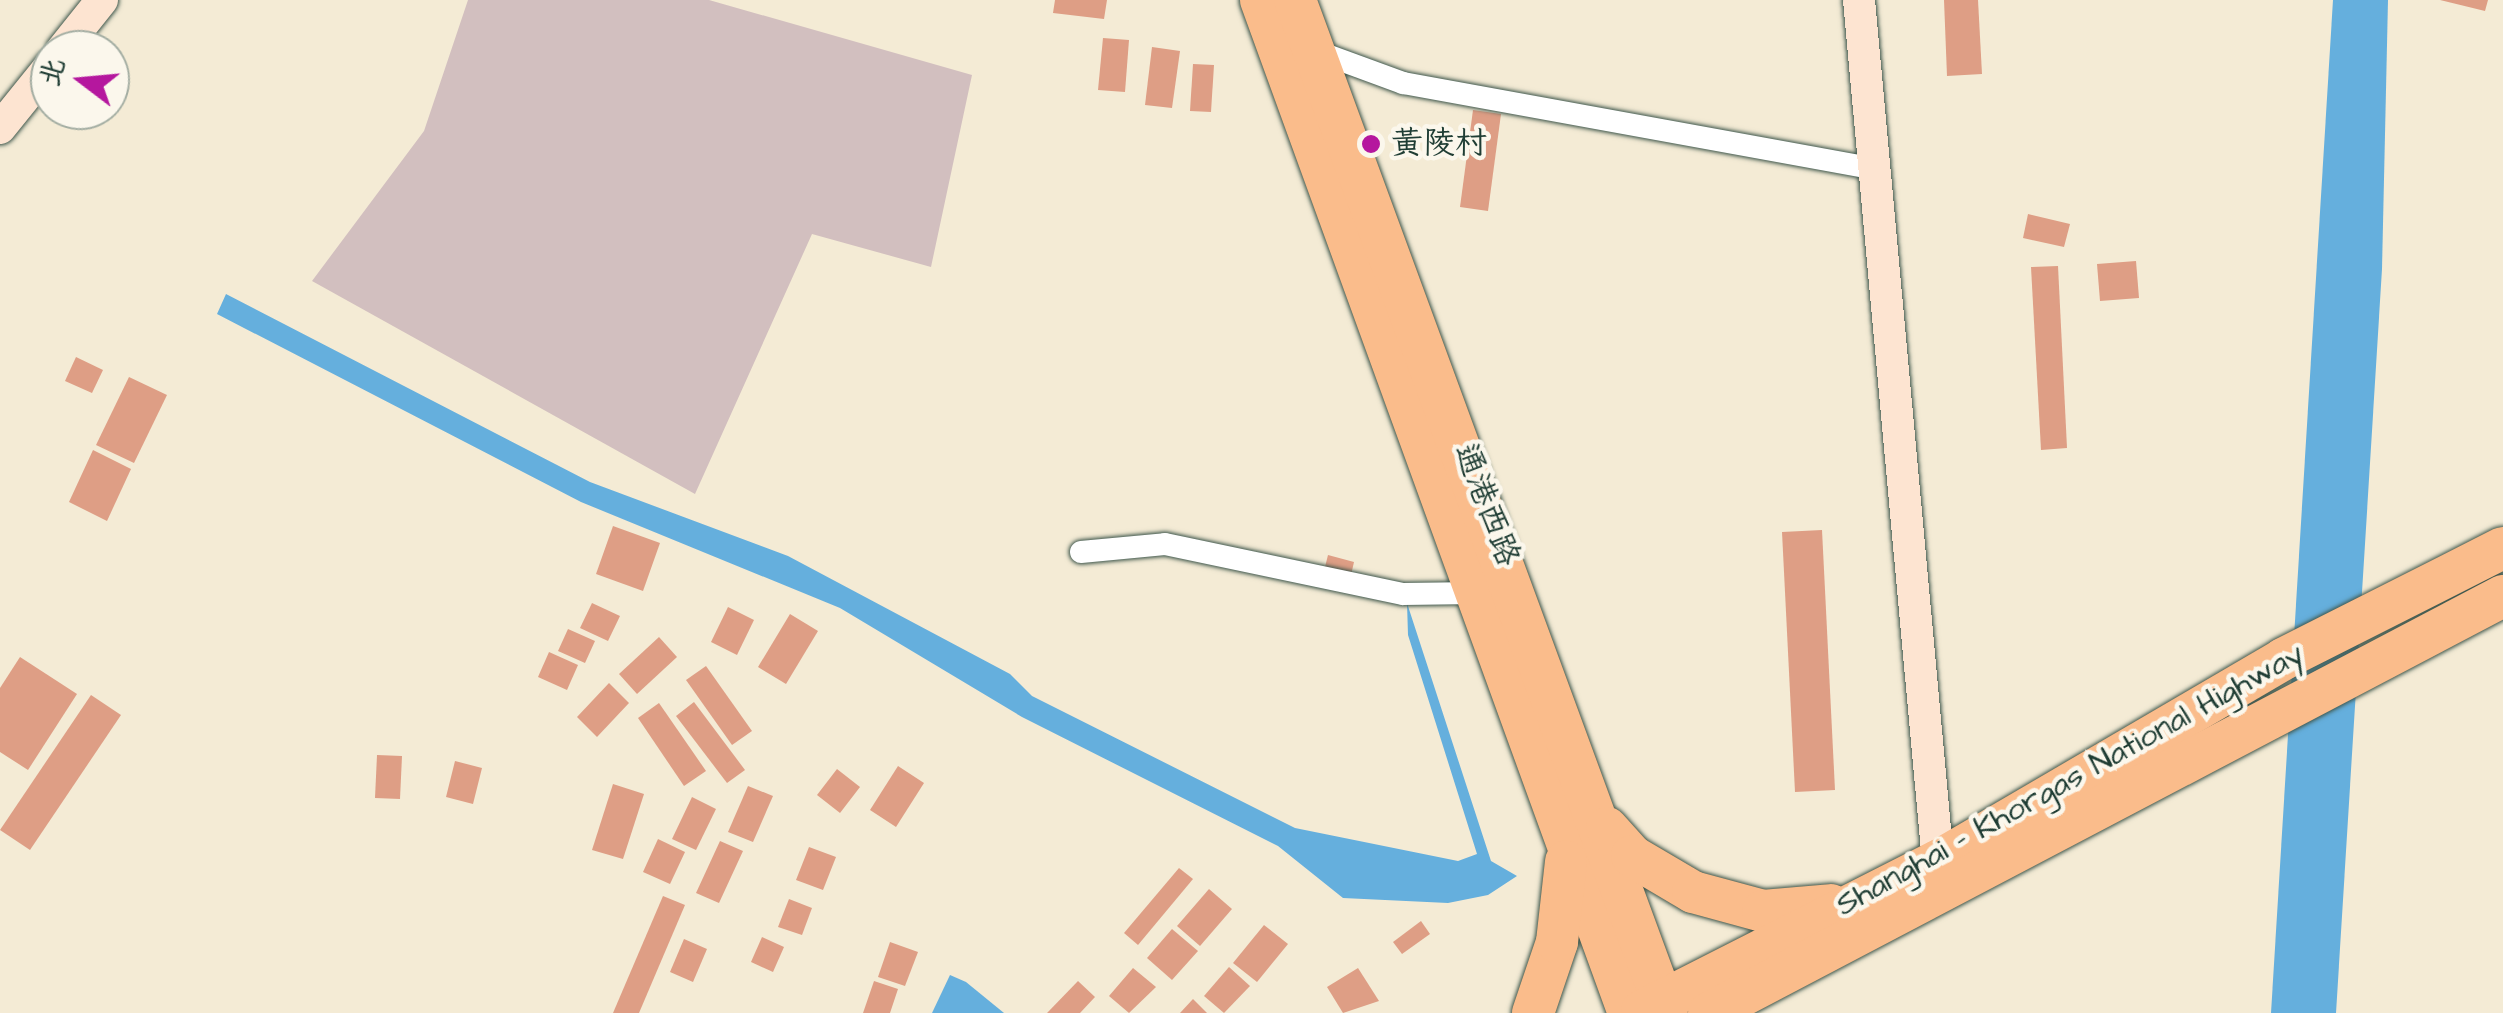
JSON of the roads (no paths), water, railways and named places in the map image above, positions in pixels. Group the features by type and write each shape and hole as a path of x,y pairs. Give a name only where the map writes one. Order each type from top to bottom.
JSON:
{"highway":[{"name":"通港西路","path":"1261,0 1477,593 1580,822"},
{"name":"通港西路","path":"1295,0 1580,822 1650,1009"},
{"name":"Shanghai - Khorgas National Highway","path":"1650,1009 1938,861 2283,659 2503,548"},
{"name":"Shanghai - Khorgas National Highway","path":"1709,1013 2503,596"},
{"path":"1533,1013 1565,900 1580,822 1693,892 1762,911 1851,904"}],"street":[{"path":"78,30 102,0"},
{"path":"1859,0 1869,168 1938,861"},
{"path":"1308,46 1346,68 1403,83 1869,168"},
{"path":"0,128 30,91"},
{"path":"1081,552 1165,544 1403,594 1477,593"}],"water":[{"path":"2333,0 2388,0 2382,269 2336,1013 2271,1013"},
{"path":"226,294 590,482 788,556 1010,674 1032,696 1295,828 1458,861 1477,854 1408,635 1407,603 1491,861 1517,876 1488,895 1448,903 1343,898 1278,846 1022,717 840,608 581,502 217,314"},
{"path":"950,975 966,982 1004,1013 932,1013"}],"place":[{"name":"黄陵村","path":"1371,144"}]}
